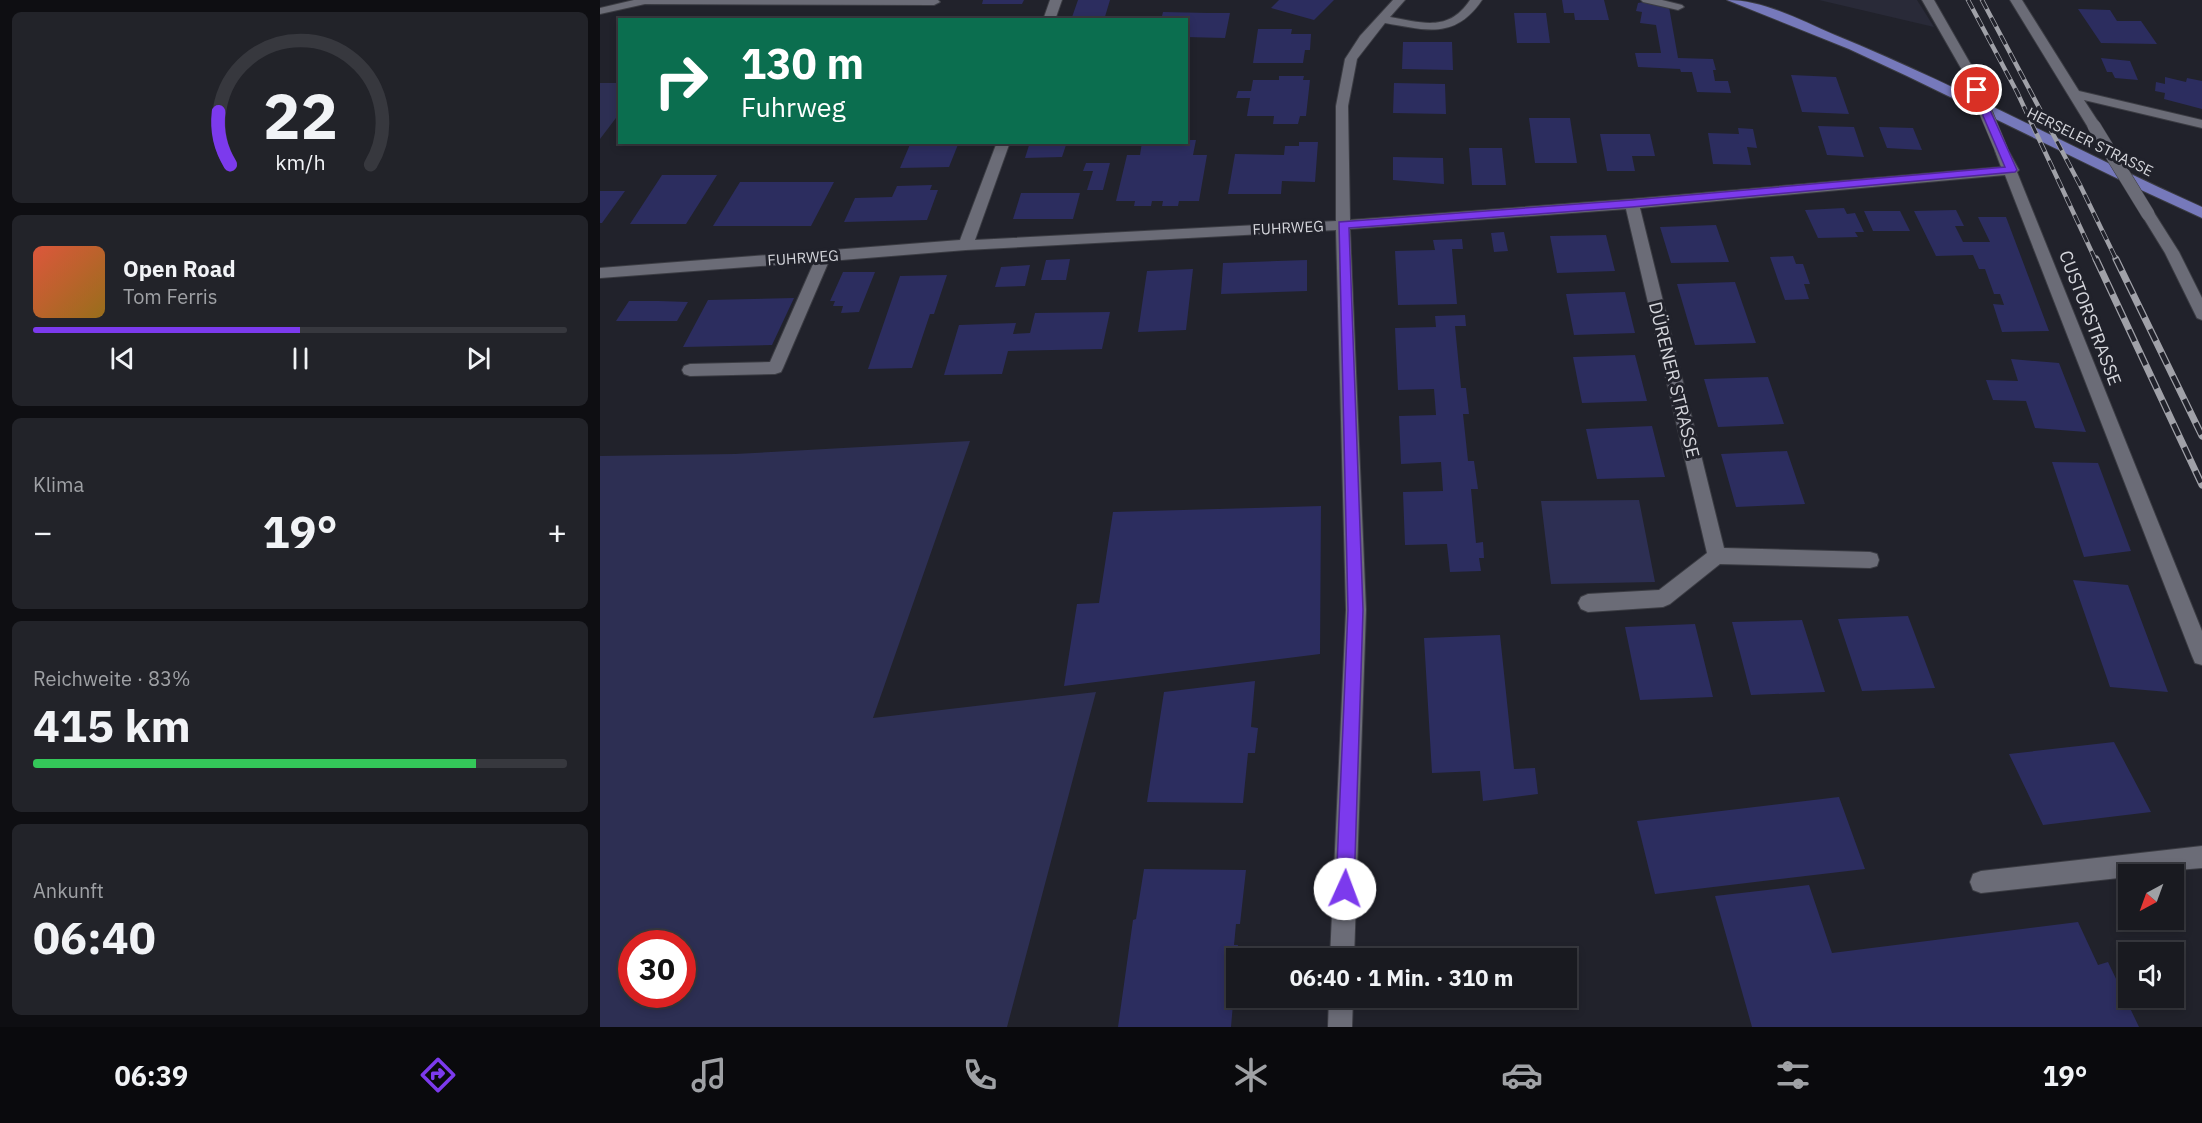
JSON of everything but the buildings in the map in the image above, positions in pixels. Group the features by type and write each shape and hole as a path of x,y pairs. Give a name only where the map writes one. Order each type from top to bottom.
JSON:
{"main road":[{"name":"HERSELER STRASSE","path":"1733,0 1774,14 1874,56 2202,213"}],"street":[{"path":"1050,18 1056,0"},
{"path":"1342,948 1356,610 1343,225 1344,97 1351,59 1364,39 1399,0"},
{"path":"1383,19 1437,26 1450,24 1461,18 1476,0"},
{"path":"1647,0 1678,7"},
{"name":"CUSTORSTRASSE","path":"1928,0 1968,70 2012,170 2202,656"},
{"path":"2016,0 2172,252 2202,314"},
{"path":"600,11 645,1 934,2"},
{"path":"2074,94 2202,124"},
{"path":"966,245 1003,144"},
{"name":"FUHRWEG","path":"600,273 966,245 1343,225 1632,204 2012,170"},
{"name":"DÜRENER STRASSE","path":"1632,204 1717,556"},
{"path":"690,370 776,368 824,256"},
{"path":"1588,603 1663,598 1717,556 1870,560"},
{"path":"1980,882 2202,857"},
{"path":"1340,1027 1341,1008"}],"shaded area":[{"path":"1819,0 1917,0 1934,27"},
{"path":"600,83 618,83 618,115 600,139"},
{"path":"970,441 873,718 1096,692 1007,1027 600,1027 600,456 735,454"},
{"path":"1639,500 1655,582 1551,584 1541,501"}],"railway":[{"path":"1968,0 2017,92 2096,261"},
{"path":"1982,0 2080,185 2117,261"},
{"path":"2096,259 2202,485"},
{"path":"2116,259 2202,436"}],"route":[{"path":"1345,889 1356,610 1343,225 1632,204 2012,170 1977,90"}]}
